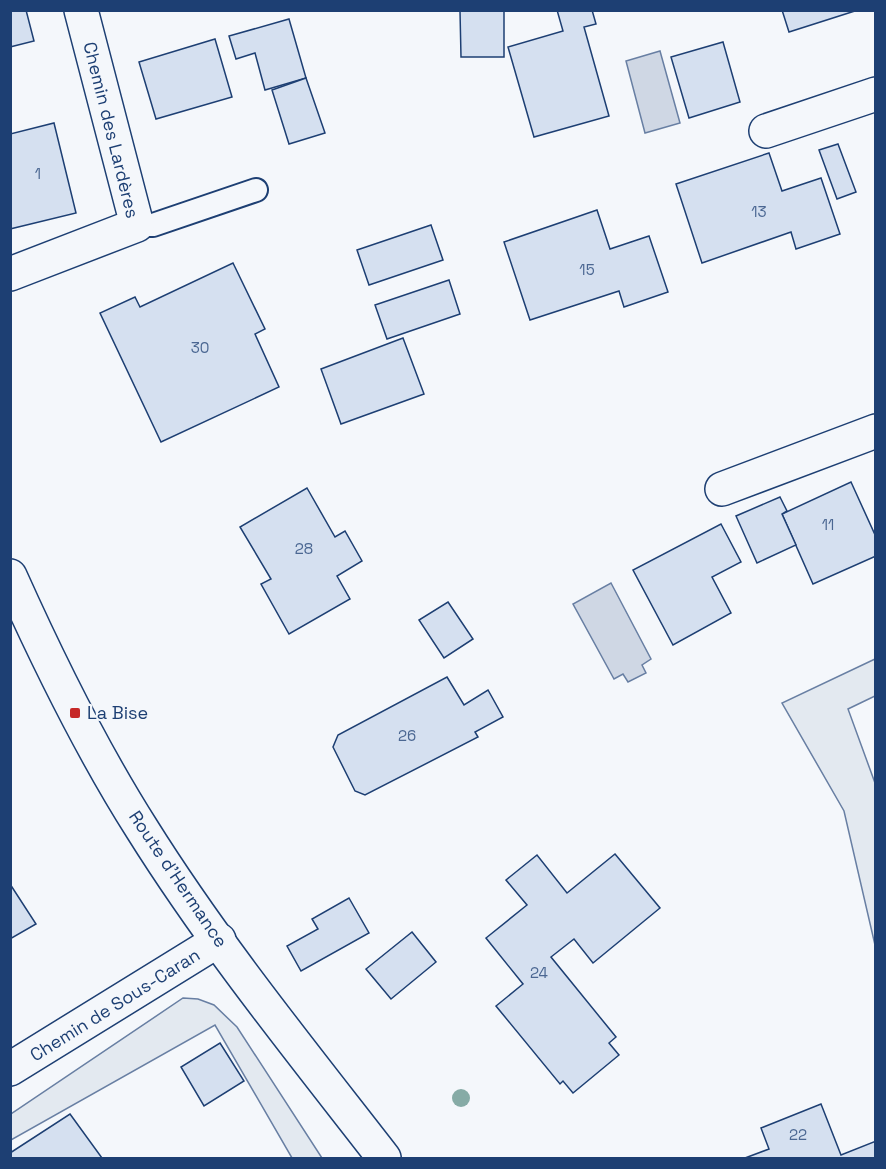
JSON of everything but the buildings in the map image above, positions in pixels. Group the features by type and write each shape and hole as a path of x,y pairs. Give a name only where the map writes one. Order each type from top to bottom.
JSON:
{"street":[{"name":"Chemin des Lardères","path":"10,273 137,225 81,10"},
{"path":"766,132 876,94"},
{"path":"722,489 876,431"},
{"name":"Route d'Hermance","path":"10,576 75,713 108,774 144,832 219,940 384,1158"},
{"name":"Chemin de Sous-Caran","path":"10,1069 219,940"}],"lane":[{"path":"137,225 153,225 256,190"}],"shaded area":[{"path":"660,51 680,123 645,133 626,61"},
{"path":"611,583 651,659 642,665 646,673 628,682 623,674 614,679 573,604"},
{"path":"875,659 875,696 848,709 875,783 875,945 844,811 782,703"},
{"path":"183,998 198,999 214,1005 237,1027 322,1158 292,1158 215,1025 11,1140 11,1114"}],"place":[{"name":"La Bise","path":"75,713"}]}
